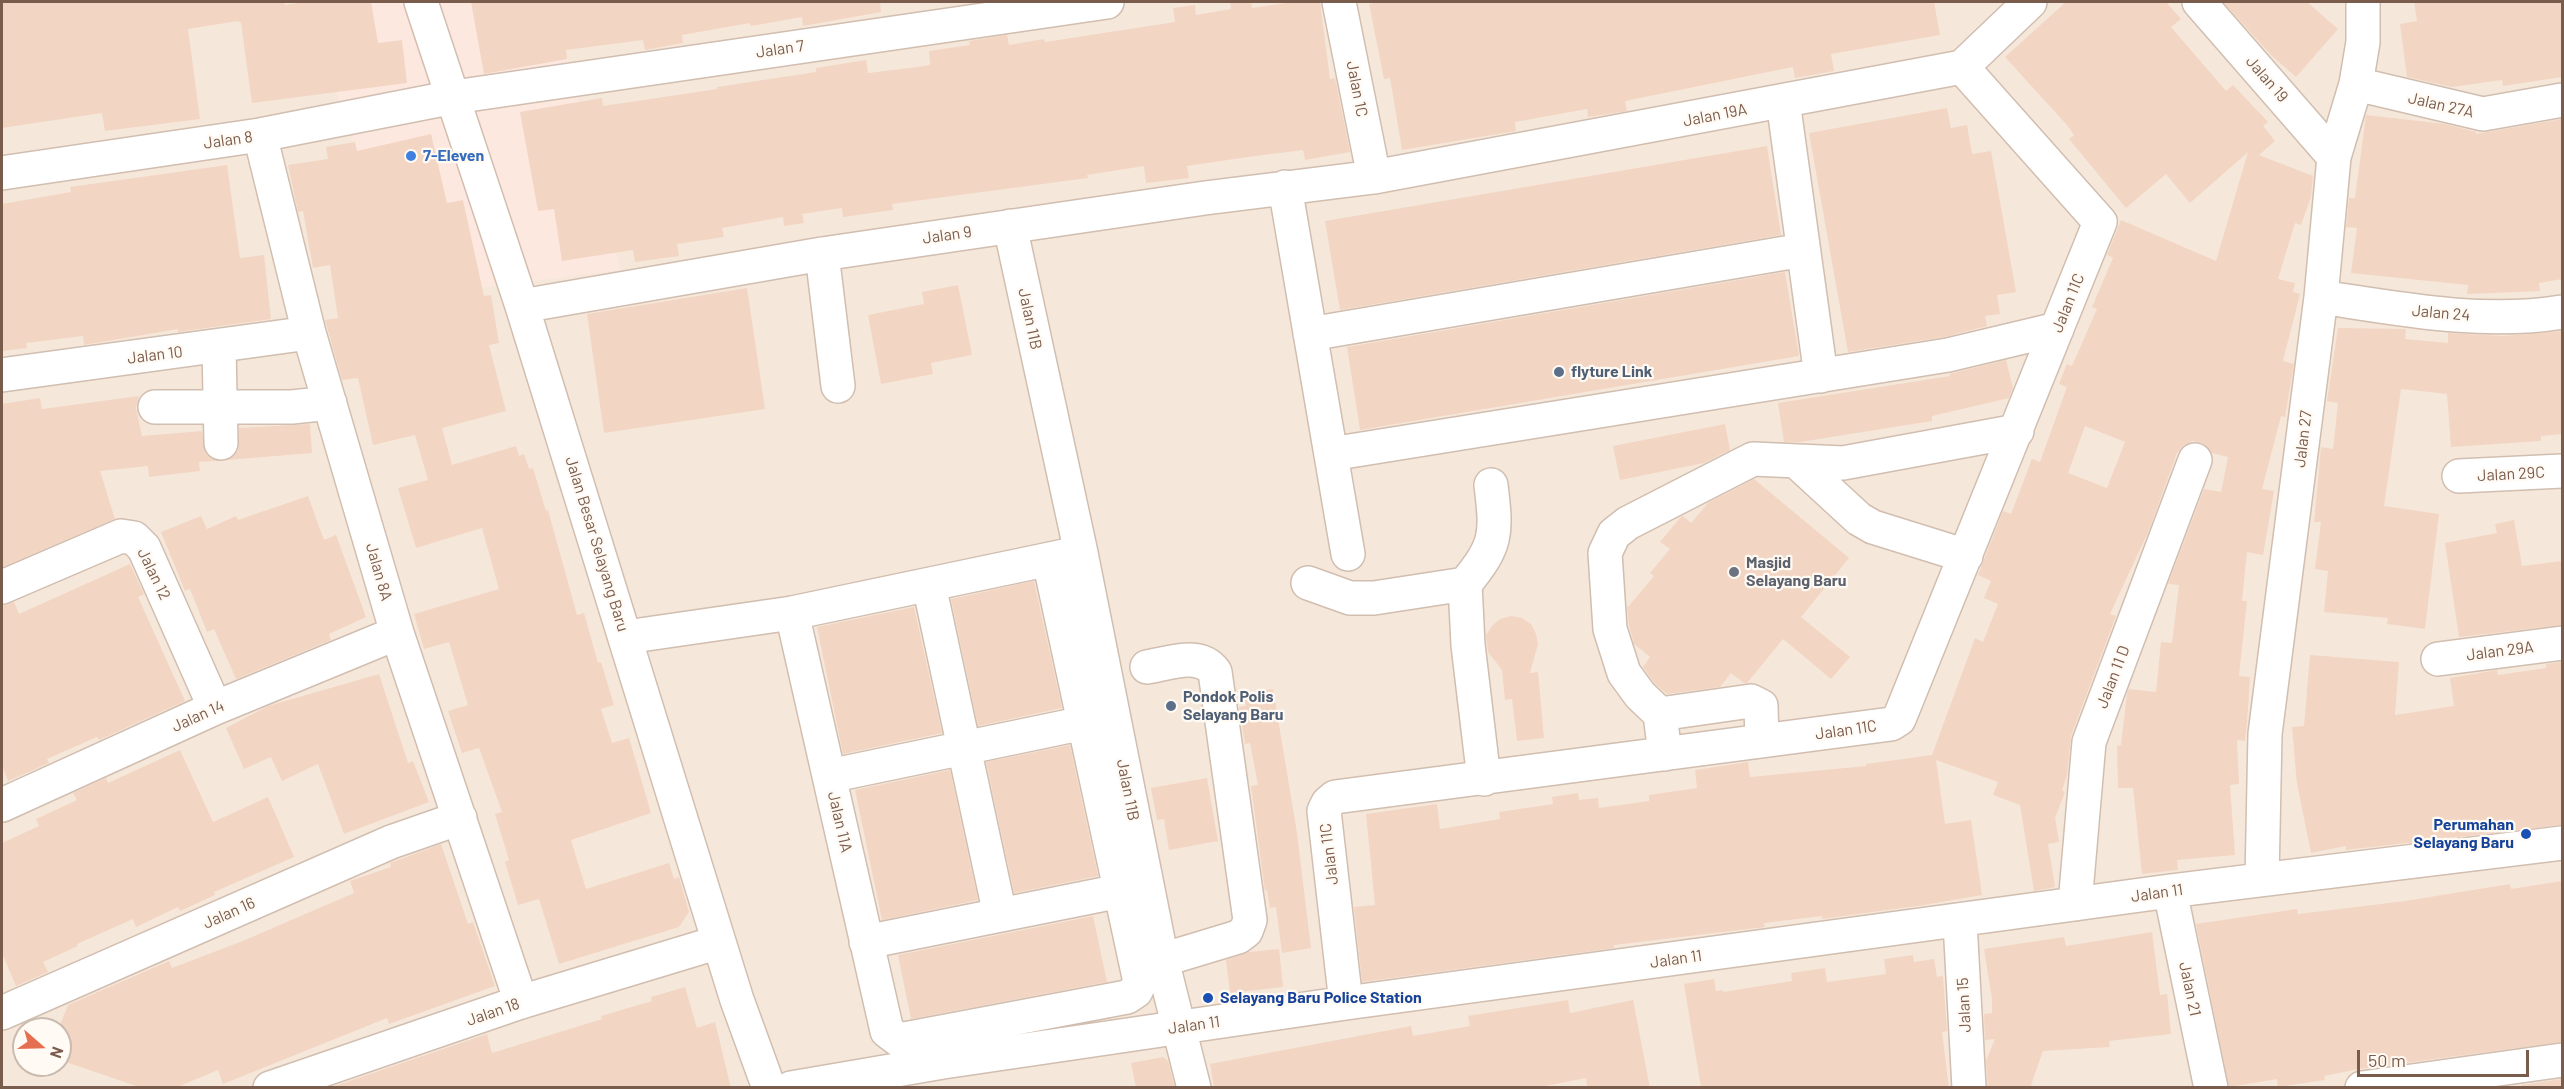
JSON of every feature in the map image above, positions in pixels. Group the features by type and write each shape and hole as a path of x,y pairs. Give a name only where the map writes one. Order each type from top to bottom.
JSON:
{"street":[{"name":"Jalan Besar Selayang Baru","path":"421,2 522,306 719,942 769,1088"},
{"name":"Jalan 7","path":"454,97 1107,2"},
{"name":"Jalan 1C","path":"1339,2 1374,177"},
{"path":"1962,67 2030,2"},
{"name":"Jalan 19","path":"2199,2 2334,157"},
{"name":"Jalan 27","path":"2262,879 2265,734 2321,297 2334,157 2356,84 2363,42 2363,2"},
{"name":"Jalan 19A","path":"1374,177 1962,67"},
{"name":"Jalan 11C","path":"1346,1003 1324,811 1335,797 1891,724 1899,719 2100,222 1962,67"},
{"name":"Jalan 27A","path":"2356,84 2483,114 2562,100"},
{"name":"Jalan 8","path":"2,173 260,135 454,97"},
{"path":"1784,101 1821,376"},
{"name":"Jalan 8A","path":"260,135 309,333 397,633 521,1002"},
{"name":"Jalan 9","path":"522,306 822,254 1285,187 1374,177"},
{"path":"1285,187 1348,554"},
{"name":"Jalan 11B","path":"1010,226 1081,553 1162,960 1194,1088"},
{"path":"1310,334 1803,250"},
{"path":"822,254 838,386"},
{"name":"Jalan 24","path":"2321,297 2420,312 2523,318 2562,312"},
{"path":"1331,454 1948,355 2057,329"},
{"name":"Jalan 10","path":"2,375 309,333"},
{"path":"219,347 221,443"},
{"path":"155,407 221,405 292,407 330,403"},
{"path":"1665,754 1660,714 1640,695 1624,673 1610,630 1605,553 1614,534 1628,524 1753,459 1843,463 2017,431"},
{"name":"Jalan 11 D","path":"2076,904 2089,742 2195,460"},
{"path":"1796,461 1859,519 1873,527 1966,556"},
{"name":"Jalan 29C","path":"2459,476 2562,471"},
{"path":"1308,583 1350,598 1374,598 1465,584 1482,564 1493,542 1495,522 1491,485"},
{"name":"Jalan 12","path":"2,587 121,537 134,538 144,548 215,708"},
{"path":"626,637 792,613 1081,553"},
{"path":"940,1048 1127,997 1136,991 1140,982 1049,560"},
{"path":"1465,584 1468,645 1484,779"},
{"path":"929,585 1000,915"},
{"name":"Jalan 11A","path":"792,613 887,1031 899,1040 940,1048"},
{"name":"Jalan 14","path":"2,805 215,708 397,633"},
{"name":"Jalan 29A","path":"2438,659 2562,643"},
{"path":"1148,667 1196,659 1209,663 1215,672 1250,920 1246,931 1238,937 1162,960"},
{"path":"1660,714 1751,701 1761,706 1762,741"},
{"path":"829,776 1084,723"},
{"name":"Jalan 16","path":"2,1013 391,842 459,818"},
{"name":"Jalan 11","path":"791,1088 940,1048 1178,1027 1960,922 2170,891 2562,843"},
{"path":"866,942 1120,891"},
{"name":"Jalan 21","path":"2170,891 2211,1088"},
{"name":"Jalan 15","path":"1960,922 1969,1088"},
{"name":"Jalan 18","path":"270,1088 521,1002 719,942"},
{"path":"2362,1088 2417,1084 2562,1060"}],"shaded area":[{"path":"2,2 2562,2 2562,1087 2,1088"},
{"path":"309,2 553,2 620,270 401,298"}],"building":[{"path":"2,2 284,2 285,5 305,2 371,2 378,43 402,40 407,83 252,103 241,23 238,21 188,29 200,119 105,131 102,113 2,128"},
{"path":"471,2 880,2 881,12 803,26 802,17 751,26 750,23 682,35 683,43 645,50 643,40 566,50 567,59 484,74"},
{"path":"1230,2 1251,2 1252,8 1293,2 1320,2 1330,79 1335,78 1350,152 1305,160 1303,150 1187,166 1189,178 1146,183 1144,166 1087,175 1088,178 892,204 893,210 843,217 842,208 802,214 804,223 784,226 783,217 722,228 724,237 677,244 679,256 635,262 633,250 562,261 554,209 538,211 520,112 602,98 603,106 717,89 717,87 816,72 816,68 866,60 868,73 918,67 930,65 929,51 970,45 969,41 1007,35 1009,45 1044,39 1045,42 1175,22 1173,8 1195,5 1196,15 1231,9"},
{"path":"1380,2 1934,2 1940,35 1831,54 1834,71 1795,78 1793,67 1625,101 1627,111 1588,117 1587,109 1515,122 1516,131 1402,150 1390,78 1384,79 1369,4"},
{"path":"2066,2 2166,2 2181,19 2171,27 2226,91 2233,85 2268,122 2263,126 2275,141 2259,155 2313,176 2311,197 2301,225 2295,223 2278,279 2295,283 2293,292 2300,294 2283,361 2294,364 2285,417 2281,416 2262,489 2274,491 2263,555 2247,552 2242,601 2247,601 2239,676 2250,677 2245,741 2237,740 2239,784 2230,785 2235,855 2177,860 2178,870 2142,874 2133,788 2118,788 2117,746 2121,745 2127,693 2129,689 2156,692 2161,642 2172,643 2179,585 2168,584 2204,489 2221,492 2228,457 2212,453 2202,443 2193,441 2184,445 2177,453 2149,530 2110,614 2116,616 2071,736 2067,775 2062,790 2065,792 2055,818 2059,842 2048,844 2055,887 2034,891 2020,805 1993,795 1998,782 1936,760 1945,824 1971,820 1982,895 1822,919 1822,916 1764,923 1765,927 1614,945 1614,948 1362,982 1354,907 1375,905 1366,814 1437,804 1440,829 1500,819 1499,812 1553,804 1552,797 1578,793 1579,800 1598,798 1599,808 1649,801 1649,795 1697,788 1695,770 1748,762 1750,777 1866,766 1866,764 1932,755 1975,638 1983,642 1998,604 1984,598 1991,581 1978,575 2003,511 2011,514 2032,459 2040,462 2067,387 2059,384 2067,364 2072,366 2097,309 2092,307 2113,258 2107,255 2121,220 2216,261 2248,152 2190,203 2166,174 2126,208 2069,139 2074,135 2067,125 2005,57","holes":["2085,426 2125,442 2107,488 2068,473"]},
{"path":"2223,2 2307,2 2338,29 2296,77 2271,55"},
{"path":"2414,2 2562,2 2562,77 2503,86 2502,80 2452,87 2407,77 2400,24 2417,21"},
{"path":"1947,108 1951,128 1967,125 1972,154 1991,151 2016,292 1997,295 2000,314 1985,316 1987,326 1944,337 1848,352 1809,133"},
{"path":"2366,115 2445,124 2476,132 2476,134 2562,119 2562,279 2539,283 2540,291 2467,294 2468,285 2351,273 2357,228 2346,227 2349,198 2355,198"},
{"path":"431,134 447,203 463,200 484,296 491,295 499,343 489,345 506,411 442,428 452,465 516,446 519,456 524,454 529,469 533,468 546,511 548,510 577,615 584,613 598,663 601,662 614,705 601,709 612,743 629,738 651,813 571,840 586,889 669,863 674,879 679,877 689,912 679,927 559,964 539,899 518,905 505,862 509,860 495,814 502,812 479,748 462,753 448,711 468,705 449,642 424,649 414,614 499,589 482,528 416,548 398,488 428,480 415,435 373,445 358,378 342,380 325,320 338,318 330,265 313,268 303,211 298,212 288,165 328,159 326,147 355,142 357,151"},
{"path":"1767,146 1781,235 1340,310 1325,221"},
{"path":"227,165 240,258 264,255 271,319 178,332 178,329 84,345 83,336 26,343 27,348 2,351 2,204 71,192 70,187"},
{"path":"1785,272 1799,356 1360,430 1347,347"},
{"path":"958,285 972,355 931,363 933,374 881,384 868,315 924,304 922,292"},
{"path":"747,288 765,409 604,433 587,314"},
{"path":"2338,328 2406,329 2405,339 2448,343 2448,333 2503,336 2562,331 2562,434 2541,436 2541,441 2451,447 2447,394 2401,389 2384,506 2439,514 2425,629 2387,624 2388,618 2324,612 2328,571 2315,569 2321,522 2314,522 2321,447 2333,449 2338,403 2327,401"},
{"path":"2006,360 2013,388 2009,398 1932,416 1932,421 1800,442 1784,442 1778,403 1950,376 1949,374"},
{"path":"139,396 136,408 142,436 202,431 205,452 218,461 199,462 200,471 149,477 148,466 100,471 115,519 2,567 2,404 40,398 42,409"},
{"path":"310,424 312,453 227,460 238,451 239,428"},
{"path":"1725,424 1730,450 1704,463 1620,480 1613,446"},
{"path":"1754,479 1849,558 1801,617 1850,657 1831,679 1783,639 1747,683 1731,673 1720,687 1667,694 1654,683 1643,667 1650,657 1634,644 1627,608 1654,576 1650,573 1670,549 1660,542 1680,518 1683,516 1691,523 1708,503"},
{"path":"308,496 324,540 336,535 366,617 329,634 331,640 236,679 214,629 207,632 190,589 185,591 161,532 201,516 207,529 236,516 238,520"},
{"path":"2514,520 2522,566 2562,561 2562,625 2459,637 2445,543 2497,533 2495,524"},
{"path":"130,564 144,594 138,597 185,701 99,740 97,737 47,759 49,763 8,781 2,765 2,605 14,602 19,614"},
{"path":"1034,581 1062,708 978,726 951,599"},
{"path":"914,607 942,733 843,754 817,627"},
{"path":"1511,616 1522,618 1531,624 1536,634 1538,644 1530,673 1538,672 1544,738 1517,741 1512,699 1505,700 1502,670 1488,652 1486,635 1500,619"},
{"path":"2310,655 2399,662 2395,715 2454,706 2450,678 2497,670 2498,675 2546,668 2546,664 2562,662 2562,825 2346,850 2346,846 2311,853 2297,784 2292,727 2304,726"},
{"path":"379,674 408,763 413,761 429,802 344,834 318,764 282,781 271,757 244,769 226,728 268,706"},
{"path":"1273,689 1297,833 1311,948 1282,953 1276,907 1270,908 1267,890 1265,891 1251,786 1258,785 1250,743 1245,744 1239,707 1246,706 1244,694"},
{"path":"1070,745 1098,876 1014,893 986,762"},
{"path":"180,750 213,822 268,797 294,857 214,892 215,895 180,911 178,907 136,927 133,919 77,944 78,946 43,962 48,972 16,986 2,953 2,843 39,826 36,819 77,800 73,793 106,778 108,783"},
{"path":"950,770 978,900 882,920 855,790"},
{"path":"1207,778 1218,841 1169,850 1164,819 1157,820 1151,788"},
{"path":"441,844 468,924 473,922 495,986 389,1024 387,1018 223,1084 218,1070 175,1088 142,1088 72,1064 72,1017 63,1017 68,1005 169,961 172,968 245,940 354,893 350,881 391,867 390,863"},
{"path":"2562,881 2562,1042 2359,1069 2324,1076 2325,1080 2278,1087 2277,1079 2229,1087 2196,924 2297,909 2298,914 2405,901 2510,884 2511,889"},
{"path":"1093,916 1107,982 911,1019 898,955"},
{"path":"2152,932 2160,995 2167,994 2171,1034 2109,1041 2110,1047 2043,1051 2030,1088 1988,1088 1986,1061 1995,1039 1985,1040 1984,1014 1992,1013 1992,999 1984,949 2064,937 2066,946"},
{"path":"1279,949 1283,987 1230,993 1226,960 1249,952"},
{"path":"1913,955 1914,962 1934,959 1937,977 1943,976 1947,1031 1942,1032 1949,1088 1701,1088 1684,984 1714,979 1716,991 1723,990 1723,992 1792,981 1791,973 1825,968 1827,982 1886,974 1884,959"},
{"path":"685,987 697,1028 715,1022 731,1088 329,1088 487,1034 492,1053 602,1019 601,1016 652,1001 651,997"},
{"path":"1568,1000 1570,1013 1633,1000 1650,1088 1587,1088 1586,1078 1535,1088 1214,1088 1210,1064 1411,1026 1413,1036 1470,1026 1468,1016"},
{"path":"1163,1057 1168,1061 1175,1088 1136,1088 1131,1063"},
{"path":"2562,1079 2562,1088 2522,1088 2521,1085"}],"place":[{"name":"7-Eleven","path":"411,156"},
{"name":"flyture Link","path":"1559,372"},
{"name":"Masjid Selayang Baru","path":"1734,572"},
{"name":"Pondok Polis Selayang Baru","path":"1171,706"},
{"name":"Perumahan Selayang Baru","path":"2526,834"},
{"name":"Selayang Baru Police Station","path":"1208,998"}]}
